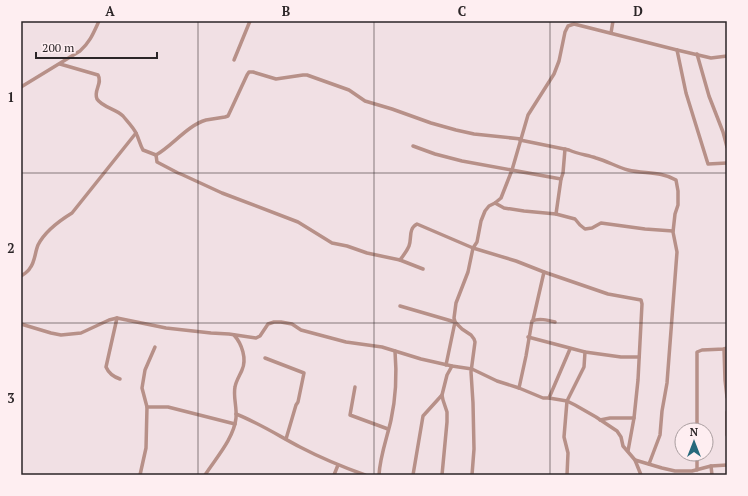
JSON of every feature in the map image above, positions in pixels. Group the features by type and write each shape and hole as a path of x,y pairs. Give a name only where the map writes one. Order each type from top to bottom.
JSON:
{"street":[{"path":"21,87 87,46 99,21"},
{"path":"234,60 250,21"},
{"path":"611,33 613,21"},
{"path":"446,365 455,322 454,318 456,303 468,272 473,248 477,242 481,221 489,206 501,198 512,170 528,115 554,74 568,26 574,24 711,58 727,56"},
{"path":"677,50 686,93 708,164 727,163"},
{"path":"697,54 709,96 723,132 727,147"},
{"path":"60,64 98,75 100,81 96,96 98,100 102,104 122,115 136,133 143,150 156,155"},
{"path":"156,155 197,124 206,120 228,116 247,75 249,72 253,72 276,79 303,75 314,77 349,90 366,101 437,124 474,134 521,140 565,149 629,170 670,176 676,180 678,191 678,205 675,214 673,231 677,252 667,383 662,411 660,435 649,464"},
{"path":"21,276 31,267 42,238 60,221 72,213 136,133"},
{"path":"413,146 435,154 462,161 561,179"},
{"path":"556,214 563,173 565,149"},
{"path":"156,155 158,162 178,173 222,193 298,222 332,243 347,246 366,253 400,260 423,269"},
{"path":"495,203 504,208 524,212 556,214 575,218 580,226 585,229 592,228 601,223 673,231"},
{"path":"400,260 409,246 411,230 417,224 473,248 516,260 544,272 608,294 641,300 638,380 634,418 628,451"},
{"path":"519,388 531,323 544,272"},
{"path":"400,306 455,322 474,339 472,369 474,449 472,475"},
{"path":"21,324 61,335 81,332 108,320 117,318 166,328 258,337 268,324 274,322 292,324 301,330 346,342 382,347 421,359 472,369 497,381 543,398 567,401 617,431 621,437 623,446 635,460 640,475"},
{"path":"117,318 106,367 113,376 120,379"},
{"path":"533,320 540,319 555,322"},
{"path":"205,475 227,441 235,424 236,405 234,390 244,365 244,360 241,346 234,334"},
{"path":"528,338 585,352 621,357 639,357"},
{"path":"140,475 146,448 147,407 142,388 145,370 155,347"},
{"path":"549,398 570,349"},
{"path":"697,422 697,352 702,350 726,349 725,380 727,397"},
{"path":"379,475 382,452 396,391 395,351"},
{"path":"567,475 568,453 564,438 567,401 584,367 585,352"},
{"path":"265,358 304,373 298,402 296,404 286,439"},
{"path":"442,475 448,422 442,395 447,375 452,366"},
{"path":"355,387 350,415 388,429"},
{"path":"413,475 423,416 442,395"},
{"path":"147,407 168,407 235,424"},
{"path":"727,412 727,435"},
{"path":"236,414 254,421 338,465 365,475"},
{"path":"600,420 610,418 634,418"},
{"path":"635,460 684,473 711,466 727,465"},
{"path":"697,462 697,470"},
{"path":"334,475 338,465"},
{"path":"711,466 712,475"}]}
